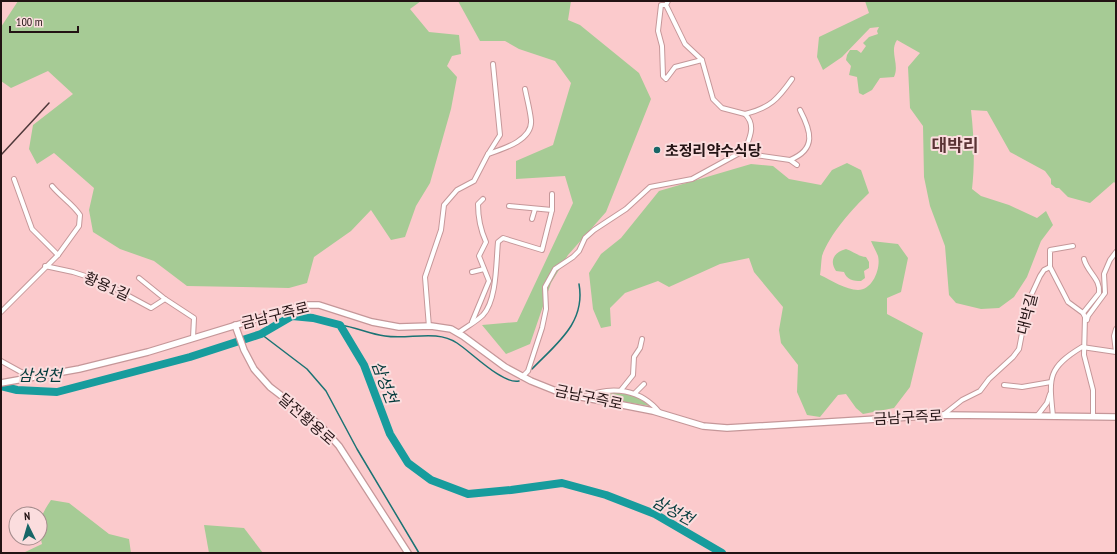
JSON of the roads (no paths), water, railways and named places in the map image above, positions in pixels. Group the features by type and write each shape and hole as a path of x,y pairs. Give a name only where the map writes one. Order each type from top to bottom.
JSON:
{"main road":[{"name":"금남구즉로","path":"1,383 79,369 236,328 304,305 319,305 372,322 399,327 429,326 451,329 504,367 522,377 561,393 582,398 635,406 703,426 727,428 943,415 1116,417"},
{"name":"달전황용로","path":"236,328 244,350 254,368 270,387 321,426 339,446 408,553"}],"street":[{"path":"522,377 528,371 542,328 546,310 545,287 555,268 573,257 579,251 585,238 594,230 626,209 650,187 692,179 745,150 752,131 749,118 745,114 722,108 713,99 702,60 685,44 667,3 660,5 658,31 662,46 663,76 666,79 675,66 702,60"},
{"path":"429,326 424,277 440,230 444,206 457,190 474,181 500,135 494,64"},
{"path":"745,114 769,106 778,99 792,79"},
{"path":"488,154 511,146 529,130 531,121 525,89"},
{"path":"790,160 798,157 807,147 811,139 807,124 800,110"},
{"path":"745,150 755,155 790,160 797,165"},
{"path":"14,179 32,229 58,255"},
{"path":"1,312 45,266 58,255 79,226 80,215 76,208 62,198 52,186"},
{"path":"458,333 487,310 493,295 498,242 503,238 542,250 552,210 552,194"},
{"path":"472,323 489,281 479,256 486,242 480,229 478,216 478,204 483,199"},
{"path":"509,206 552,210"},
{"path":"532,219 535,209"},
{"path":"1073,246 1050,250 1050,267 1068,302 1082,313 1086,323"},
{"path":"1093,416 1093,390 1086,364 1086,323 1088,316 1105,293 1104,274 1110,260 1116,252"},
{"path":"1082,313 1099,293 1097,282 1085,264 1084,259"},
{"name":"황용1길","path":"45,266 73,272 101,281 151,308 165,299"},
{"name":"대박길","path":"943,415 962,400 980,391 989,379 1007,364 1019,349 1026,309 1035,285 1044,270 1050,267"},
{"path":"472,272 484,269"},
{"name":"황용1길","path":"139,278 165,299 194,318 193,338"},
{"path":"1053,416 1051,382 1054,372 1060,362 1072,352 1085,346 1116,352 1114,336 1116,329"},
{"path":"621,390 633,375 634,357 640,348 642,339"},
{"name":"금남구즉로","path":"1,361 21,372 40,376"},
{"path":"1004,385 1022,387 1051,382"},
{"path":"635,393 644,384"},
{"path":"582,398 591,394 621,390 635,393 652,403 660,413"},
{"path":"1037,416 1047,403 1051,392"}],"waterway":[{"path":"532,369 567,332 574,321 580,298 579,284"},
{"name":"삼성천","path":"1,386 17,390 57,392 190,357 261,334 292,316 313,318 340,325 364,365 390,434 408,463 431,480 468,494 562,483 606,495 655,514 722,553"},
{"path":"340,325 385,336 431,336 449,339 457,343 496,373 512,381 519,381"},
{"path":"261,334 307,369 326,391 357,449 419,553"}],"railway":[{"path":"1,155 49,103"}],"place":[{"name":"초정리약수식당","path":"657,150"}],"district":[{"name":"대박리","path":"955,145"}]}
